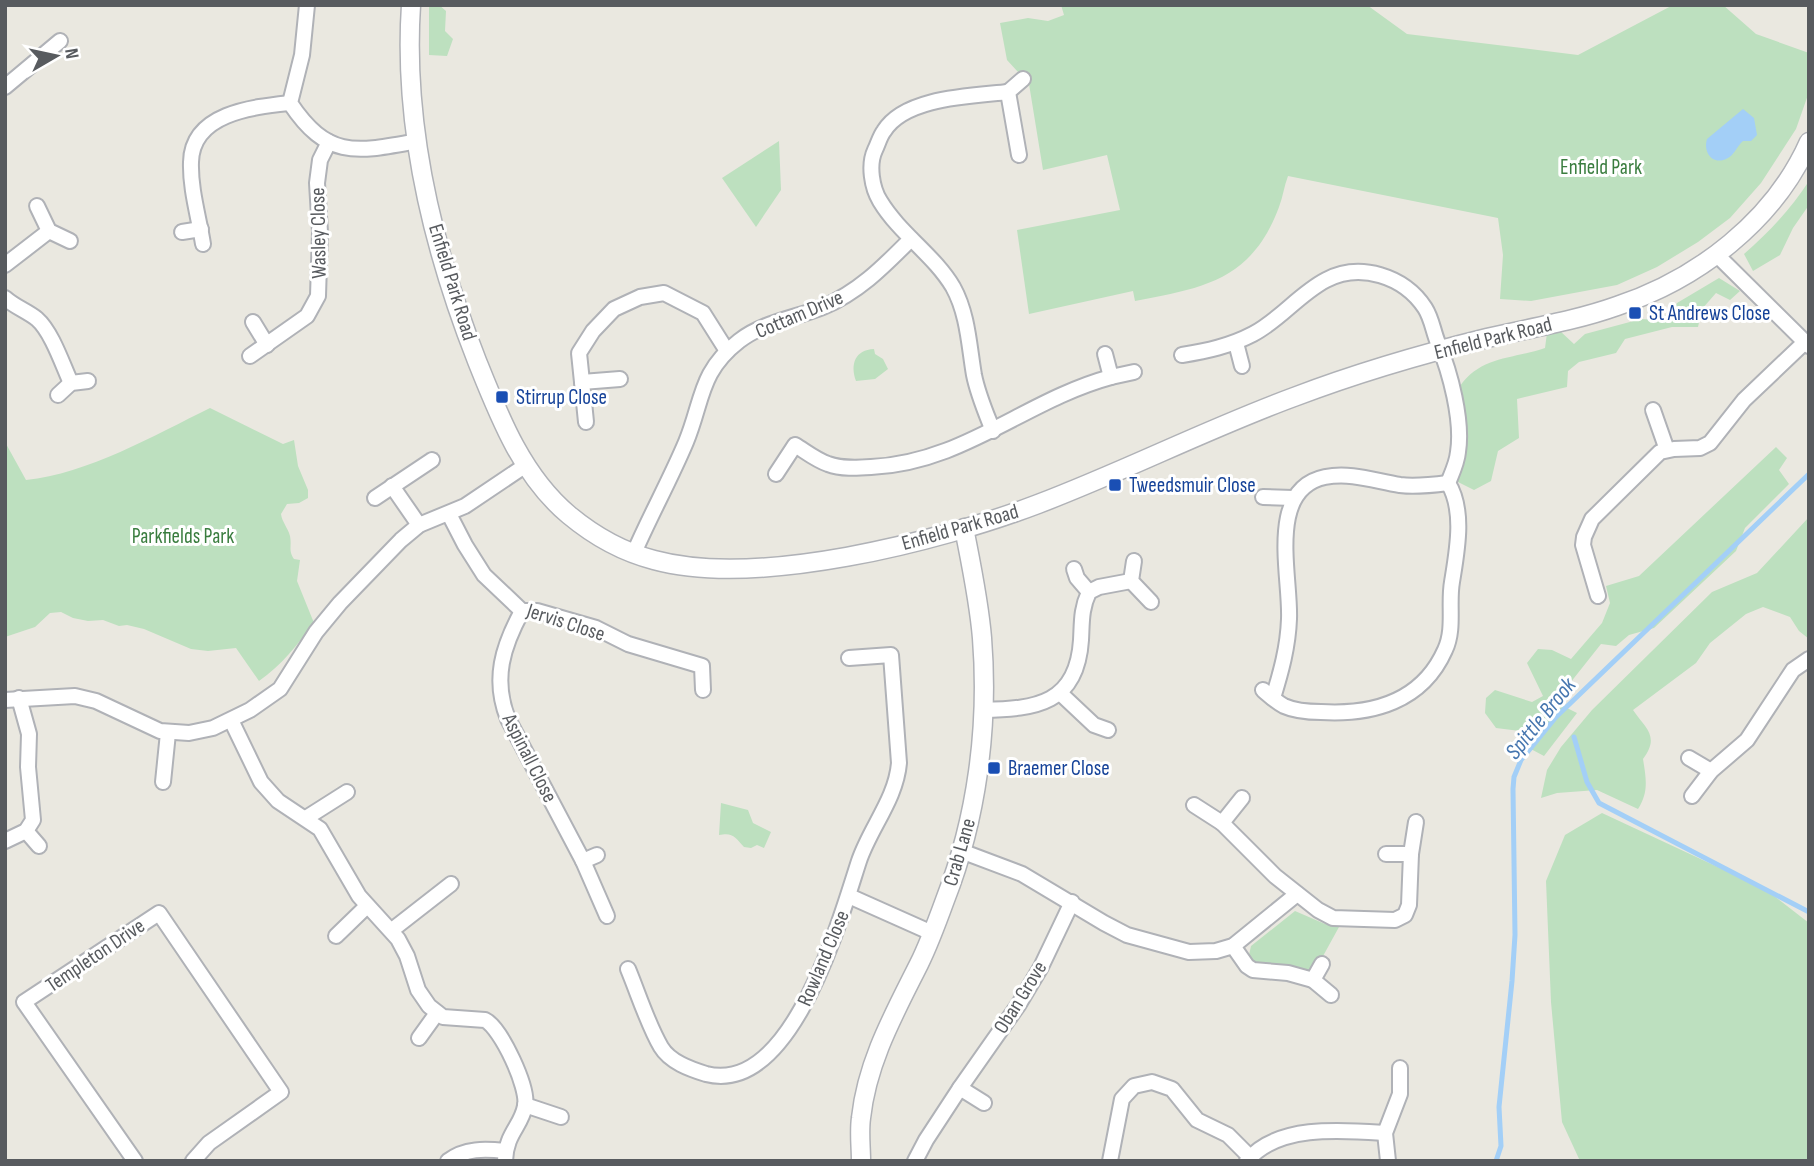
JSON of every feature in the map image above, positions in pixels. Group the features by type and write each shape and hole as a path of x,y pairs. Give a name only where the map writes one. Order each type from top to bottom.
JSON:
{"street":[{"path":"307,5 302,55 290,103 308,128 340,147 360,150 417,141"},
{"name":"Enfield Park Road","path":"411,5 408,40 417,141 436,232 465,329 494,402 526,465 566,512 606,540 634,554 696,568 772,566 875,550 964,528 1037,505 1285,400 1366,372 1441,350 1612,308 1647,296 1690,273 1739,237 1772,201 1809,142"},
{"path":"5,87 60,41"},
{"path":"993,431 978,394 960,302 943,273 880,201 872,180 873,155 885,129 909,110 936,101 1008,92 1023,79"},
{"path":"1008,92 1019,155"},
{"path":"203,244 191,160 193,147 209,127 229,114 254,107 290,103"},
{"name":"Wasley Close","path":"250,356 307,316 318,296 320,232 317,183 320,160 329,142"},
{"path":"37,206 49,231 70,241"},
{"path":"182,232 201,229"},
{"path":"5,265 49,231"},
{"name":"Cottam Drive","path":"634,554 687,440 703,385 727,351 742,338 759,329 822,307 857,289 911,239"},
{"path":"1598,596 1583,545 1587,528 1599,511 1654,456 1667,450 1700,447 1710,443 1744,400 1807,344 1717,255"},
{"path":"1182,355 1210,351 1236,342 1274,321 1327,279 1343,274 1370,273 1396,281 1418,298 1432,321 1441,350 1459,432 1458,457 1448,483"},
{"path":"586,422 579,353 593,331 614,309 640,297 664,293 703,313 727,351"},
{"path":"5,298 12,305 34,316 44,327 71,383"},
{"path":"253,322 267,345"},
{"path":"1236,342 1242,366"},
{"path":"1105,354 1111,377"},
{"path":"776,474 795,445 827,464 861,468 883,467 929,458 993,431 1077,387 1134,372"},
{"path":"582,382 620,379"},
{"path":"58,395 71,383 88,381"},
{"path":"1653,410 1667,450"},
{"path":"375,498 432,460"},
{"path":"5,841 26,831 33,820 28,767 29,734 12,699 64,695 85,698 141,724 168,733 200,732 231,720 272,696 285,683 316,632 401,540 419,525 449,514 486,494 526,465"},
{"path":"1334,476 1362,477 1408,486 1448,483 1456,497 1458,513 1450,593 1450,632 1445,652 1432,671 1400,699 1371,710 1338,713 1306,711 1285,706 1268,694 1287,640 1287,519 1293,498 1306,484 1334,476"},
{"path":"393,486 419,525"},
{"path":"1263,497 1293,498"},
{"name":"Jervis Close","path":"449,514 464,545 484,575 522,611 537,611 596,628 628,644 702,666 703,690"},
{"name":"Crab Lane","path":"861,1161 861,1119 869,1074 884,1032 932,933 961,851 975,792 983,710 982,635 964,528"},
{"path":"1131,582 1134,561"},
{"path":"1074,569 1077,578 1089,592"},
{"path":"983,710 1035,706 1060,692 1075,668 1081,641 1080,619 1089,592 1099,587 1131,582"},
{"path":"1131,582 1151,602"},
{"name":"Aspinall Close","path":"522,611 508,637 502,656 501,698 508,719 590,858 607,916"},
{"name":"Rowland Close","path":"628,969 662,1049 686,1068 713,1075 735,1074 757,1063 800,1013 816,982 872,829 894,789 899,763 891,655 849,659"},
{"path":"1692,796 1711,771 1747,740 1793,670 1809,659"},
{"path":"1060,692 1094,725 1108,730"},
{"path":"231,720 261,782 278,801 320,830 351,885 404,947 418,990 436,1013 451,1018 479,1018 495,1027 524,1088 525,1105 512,1130 505,1156 477,1150 454,1156 448,1161"},
{"path":"163,782 168,733"},
{"path":"1689,758 1711,771"},
{"path":"306,818 347,792"},
{"path":"1222,822 1242,798"},
{"path":"1194,805 1222,822 1275,876 1318,910 1333,918 1401,918 1409,905 1411,854 1416,822"},
{"path":"26,831 39,846"},
{"path":"961,851 1022,874 1127,934 1169,947 1203,953 1233,946 1297,894"},
{"path":"1386,854 1411,854"},
{"path":"392,930 452,884"},
{"name":"Rowland Close","path":"849,896 932,933"},
{"name":"Oban Grove","path":"915,1161 926,1140 1041,967 1072,902"},
{"path":"335,937 367,906"},
{"name":"Templeton Drive","path":"135,1161 24,1002 159,913 281,1092 209,1143 194,1161"},
{"path":"1233,946 1253,970 1288,973 1313,979 1331,995"},
{"path":"1313,979 1322,964"},
{"path":"419,1038 436,1013"},
{"path":"1388,1161 1385,1133 1400,1094 1400,1068"},
{"path":"1110,1161 1122,1099 1134,1086 1152,1082 1172,1089 1197,1120 1227,1135 1249,1159 1270,1143 1312,1132 1345,1130 1385,1133"},
{"path":"960,1088 984,1103"},
{"path":"525,1105 561,1117"}],"green space":[{"path":"429,5 439,5 446,11 445,31 453,39 447,56 429,55"},
{"name":"Enfield Park","path":"1061,5 1367,5 1407,34 1578,55 1673,5 1723,5 1756,34 1809,53 1809,92 1796,129 1761,183 1730,218 1657,267 1617,285 1531,301 1500,299 1503,255 1498,218 1288,176 1279,207 1255,251 1223,276 1183,291 1135,301 1133,291 1029,314 1017,230 1120,210 1107,155 1043,170 1029,84 1007,60 1000,23 1028,18 1048,21 1064,15"},
{"path":"779,141 781,190 756,227 722,178"},
{"path":"1809,181 1809,205 1793,228 1780,255 1753,271 1744,254 1779,220"},
{"path":"1719,278 1740,291 1730,300 1716,293 1702,309 1698,327 1672,327 1625,339 1616,353 1579,362 1568,371 1567,387 1517,399 1519,438 1498,451 1491,481 1474,490 1458,482 1456,468 1464,420 1460,386 1468,376 1498,360 1545,348 1547,333 1560,331 1574,344 1585,334 1641,319 1656,320 1673,311 1677,303"},
{"path":"874,349 888,369 875,379 856,381 854,364 858,355"},
{"name":"Parkfields Park","path":"210,408 283,444 294,440 298,466 308,490 308,498 299,503 287,504 281,514 290,536 292,556 300,560 297,581 314,623 289,654 259,681 236,648 208,651 191,649 144,629 119,626 103,620 73,618 61,612 50,613 35,627 5,637 5,442 26,480 97,462"},
{"path":"1776,447 1787,458 1779,470 1789,484 1745,528 1736,551 1654,628 1629,635 1616,646 1601,644 1555,702 1577,713 1544,756 1527,747 1535,733 1496,728 1485,713 1486,698 1495,690 1532,702 1543,696 1527,663 1538,649 1552,650 1571,659 1602,623 1610,603 1606,586 1639,576"},
{"path":"1809,517 1809,639 1799,631 1790,617 1763,607 1746,614 1710,643 1696,663 1633,710 1651,738 1643,759 1645,791 1638,809 1597,790 1557,793 1541,798 1547,770 1561,747 1592,710 1712,592 1757,573"},
{"path":"721,803 748,810 753,823 771,832 764,848 757,845 744,847 733,836 719,835"},
{"path":"1602,813 1765,889 1809,923 1809,1161 1580,1161 1562,1122 1551,1002 1546,881 1565,835"},
{"path":"1295,911 1339,927 1317,967 1307,972 1253,962 1249,955 1251,946"}],"water":[{"path":"1743,109 1754,118 1757,135 1751,141 1743,141 1729,158 1713,159 1706,148 1707,139"}],"waterway":[{"name":"Spittle Brook","path":"1496,1161 1501,1146 1499,1107 1515,935 1513,789 1514,777 1521,760 1556,717 1809,474"},
{"path":"1574,737 1587,782 1599,803 1809,912"}],"place":[{"name":"St Andrews Close","path":"1635,313"},
{"name":"Stirrup Close","path":"502,397"},
{"name":"Tweedsmuir Close","path":"1115,485"},
{"name":"Braemer Close","path":"994,768"}]}
